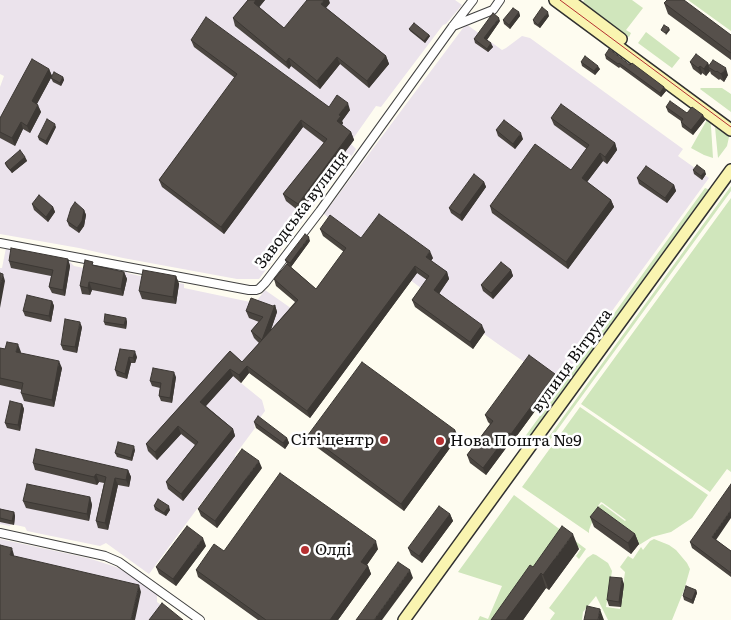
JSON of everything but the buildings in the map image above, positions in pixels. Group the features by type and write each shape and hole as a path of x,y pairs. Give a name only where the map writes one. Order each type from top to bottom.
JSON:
{"main road":[{"path":"555,0 731,130"},
{"path":"569,0 731,121"},
{"name":"вулиця Вітрука","path":"404,620 731,170"},
{"name":"вулиця Вітрука","path":"410,620 731,178"}],"street":[{"path":"453,26 473,0"},
{"path":"453,26 492,10 500,0"},
{"name":"Заводська вулиця","path":"0,243 249,290 259,289 265,284 320,210 453,26"},
{"path":"0,533 104,556 118,562 200,620"}],"shaded area":[{"path":"0,0 455,0 462,5 443,25 381,107 376,106 350,143 356,149 353,154 259,279 237,279 0,234 0,87 4,76 0,74"},
{"path":"466,24 502,50 522,36 530,38 683,149 678,156 709,178 558,385 445,306 324,214"},
{"path":"6,248 65,260 74,266 84,268 90,266 101,267 184,284 184,288 255,303 265,290 295,311 236,379 262,400 265,411 236,456 149,574 106,543 100,546 27,531 25,527 0,524 0,268 2,268"},
{"path":"0,539 88,558 116,567 157,594 157,602 183,620 0,620"}],"green space":[{"path":"584,0 632,0 643,8 626,30 631,33 629,37 585,4"},
{"path":"688,0 731,0 731,31"},
{"path":"646,32 680,58 672,68 638,43"},
{"path":"722,88 731,94 731,112 700,89"},
{"path":"708,118 711,126 713,158 691,148"},
{"path":"715,127 729,137 727,146 718,158"},
{"path":"731,186 731,191 550,440 548,438"},
{"path":"705,188 710,190 709,192 528,440 524,438"},
{"path":"731,198 731,472 727,469 710,492 581,404"},
{"path":"580,407 708,495 692,518 671,532 652,537 639,545 596,515 599,506 602,504 626,520 601,502 598,506 589,533 522,487"},
{"path":"514,495 586,549 579,559 576,556 581,549 568,540 506,620 478,620 480,616 488,619 502,586 458,572"},
{"path":"654,539 676,550 690,569 672,620 608,620 596,596 583,612 582,620 550,620 555,613 549,608 587,558 593,554 608,563 612,571 606,607 620,609 625,572 620,567 628,556 633,559 641,547 643,550"}],"tram line":[{"path":"560,0 731,127"}],"place":[{"name":"Сіті центр","path":"384,440"},
{"name":"Нова Пошта №9","path":"440,441"},
{"name":"Олді","path":"305,550"}]}
